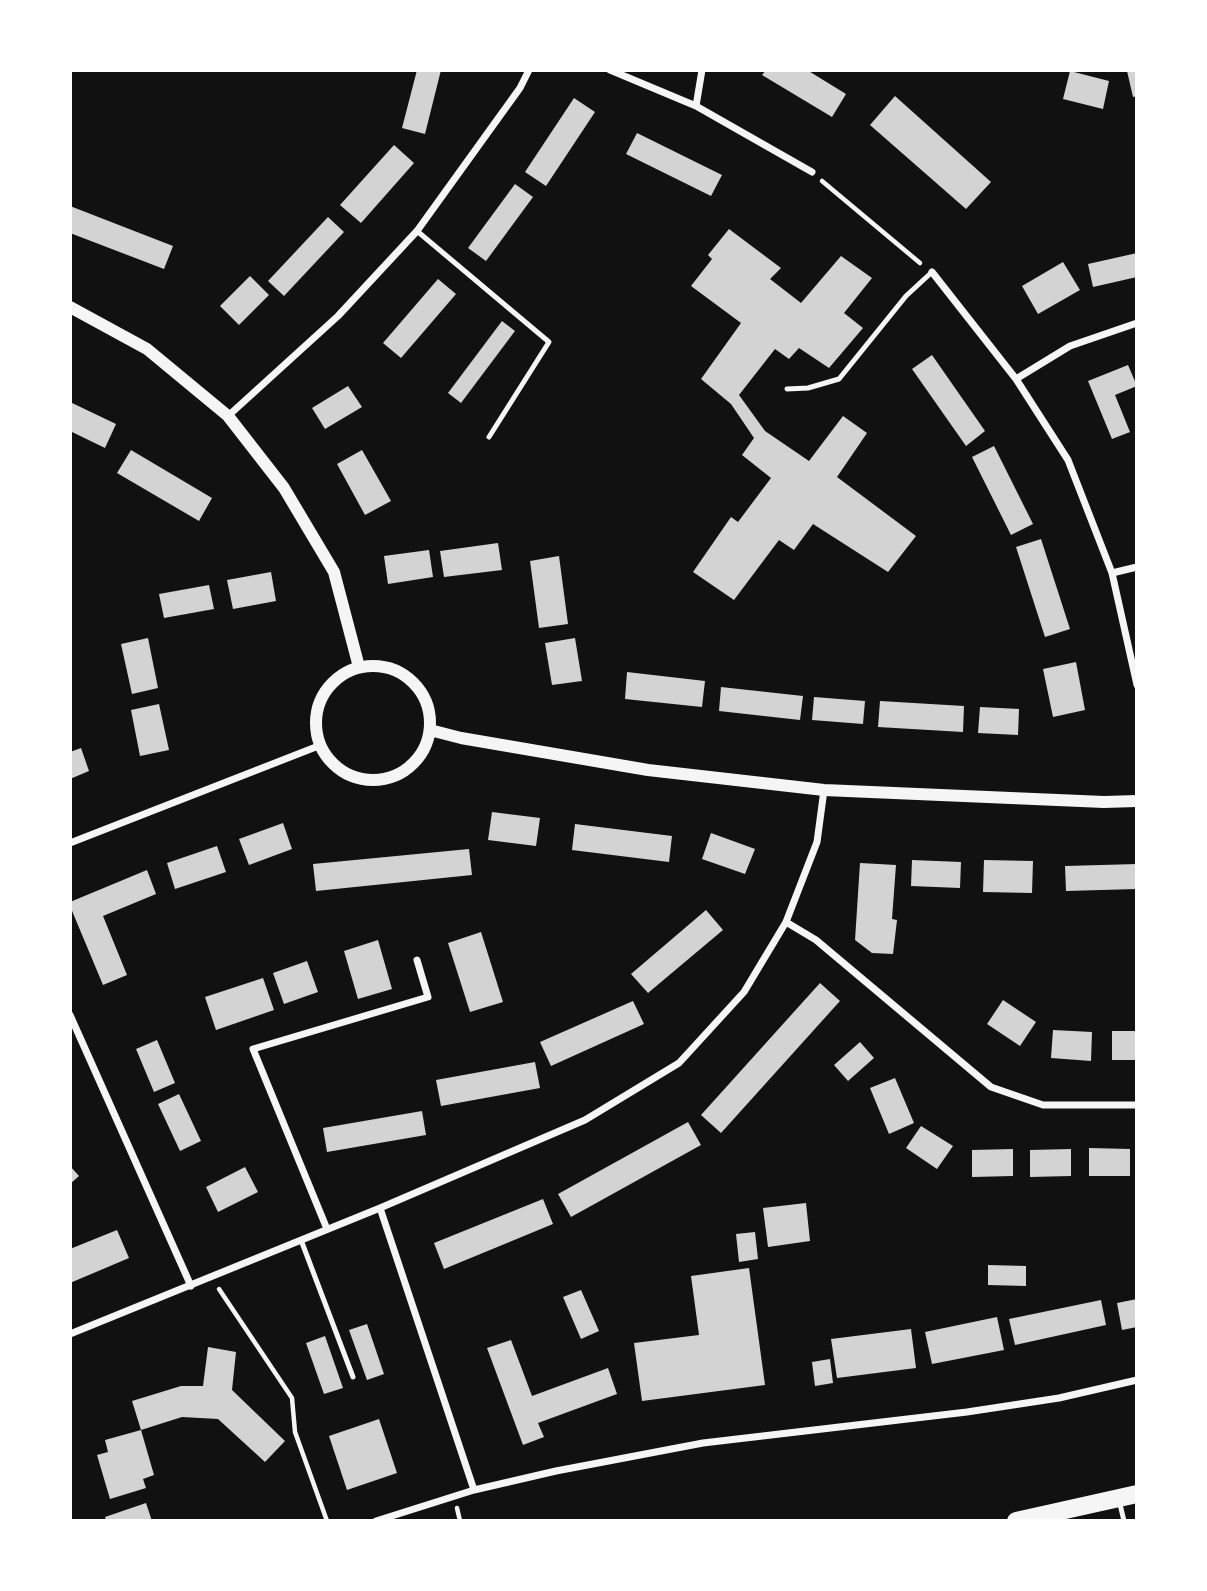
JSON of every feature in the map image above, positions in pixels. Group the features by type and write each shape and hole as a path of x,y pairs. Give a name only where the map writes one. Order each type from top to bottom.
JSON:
{"main road":[{"path":"1025,1520 1137,1494"}],"street":[{"path":"228,416 338,316 417,230 520,88 529,70"},
{"path":"610,70 696,106 812,172"},
{"path":"696,106 702,70"},
{"path":"932,272 1016,379 1068,460 1112,573 1137,685"},
{"path":"70,307 147,349 228,416 284,488 334,572 359,667"},
{"path":"1016,379 1070,346 1137,323"},
{"path":"1112,573 1137,567"},
{"path":"379,666 397,671 413,682 422,693 429,712 430,730 424,749 411,766 383,779 362,779 346,774 330,761 320,745 316,731 316,714 328,687 343,674 359,667 379,666"},
{"path":"430,730 461,738 648,770 824,790 1104,802 1137,801"},
{"path":"70,843 320,745"},
{"path":"70,1335 380,1208 585,1119 679,1063 744,992 786,922 817,842 824,790"},
{"path":"786,922 816,940 991,1087 1043,1105 1137,1105"},
{"path":"327,1229 253,1049 428,997 417,960"},
{"path":"70,1015 191,1286"},
{"path":"380,1208 474,1490"},
{"path":"376,1521 474,1490 556,1471 703,1443 967,1412 1059,1398 1137,1380"}],"lane":[{"path":"417,230 549,342 489,437"},
{"path":"787,389 808,388 839,379 906,296 932,272"},
{"path":"301,1240 353,1377"},
{"path":"1118,1498 1124,1521"}],"path":[{"path":"812,172 932,272"},
{"path":"210,1277 292,1398 295,1432 327,1521"}],"building":[{"path":"417,70 441,70 425,134 402,128"},
{"path":"766,70 807,70 846,94 832,117 762,75"},
{"path":"1137,70 1137,96 1133,97 1127,71"},
{"path":"1070,71 1109,81 1103,109 1063,99"},
{"path":"895,96 991,182 966,209 870,125"},
{"path":"574,98 595,112 546,186 525,172"},
{"path":"637,133 722,175 711,196 626,154"},
{"path":"394,145 414,163 361,223 340,205"},
{"path":"515,184 533,197 486,261 468,248"},
{"path":"70,206 173,246 164,269 70,233"},
{"path":"328,217 344,232 284,296 268,281"},
{"path":"729,229 781,268 770,279 801,303 841,256 872,278 844,313 863,328 829,368 799,348 789,359 775,349 739,395 765,431 809,461 843,416 867,433 837,477 916,536 888,572 813,524 794,550 779,540 734,600 693,572 731,517 738,522 771,478 742,455 754,438 731,404 701,379 741,323 691,286 712,259 708,255"},
{"path":"1137,253 1137,277 1093,287 1088,264"},
{"path":"1063,262 1080,290 1038,314 1022,286"},
{"path":"250,276 269,295 239,325 220,306"},
{"path":"438,279 456,294 401,358 383,343"},
{"path":"502,321 515,331 461,403 448,393"},
{"path":"932,355 985,431 966,446 912,369"},
{"path":"1128,365 1137,386 1115,395 1130,432 1112,439 1088,381"},
{"path":"348,386 362,407 325,429 312,408"},
{"path":"70,402 116,424 105,448 70,431"},
{"path":"994,446 1033,524 1011,535 972,457"},
{"path":"131,450 212,498 199,521 117,473"},
{"path":"362,450 391,501 365,515 337,464"},
{"path":"1041,539 1070,629 1045,637 1016,547"},
{"path":"498,543 502,570 444,577 440,551"},
{"path":"429,550 433,577 388,584 384,556"},
{"path":"559,556 568,624 539,628 530,561"},
{"path":"271,572 276,601 233,609 227,580"},
{"path":"209,585 214,609 164,618 159,594"},
{"path":"148,638 158,688 132,694 121,644"},
{"path":"575,638 582,681 552,685 545,643"},
{"path":"1076,662 1085,710 1053,717 1043,669"},
{"path":"627,672 705,681 702,707 625,699"},
{"path":"721,687 803,696 800,720 719,711"},
{"path":"814,697 865,701 863,724 812,720"},
{"path":"880,701 964,706 963,732 878,727"},
{"path":"159,704 169,750 140,756 131,710"},
{"path":"980,707 1019,709 1018,735 978,733"},
{"path":"81,748 89,771 70,779 70,752"},
{"path":"492,812 540,818 536,846 488,840"},
{"path":"283,823 292,849 249,865 239,839"},
{"path":"575,824 672,836 669,862 572,850"},
{"path":"711,833 755,849 745,874 702,859"},
{"path":"217,846 226,872 175,889 167,863"},
{"path":"469,849 472,875 316,891 313,864"},
{"path":"912,860 961,862 960,888 911,886"},
{"path":"984,860 1033,861 1032,893 983,892"},
{"path":"860,863 896,865 892,919 897,920 893,954 872,953 855,940"},
{"path":"1137,864 1137,889 1066,891 1065,866"},
{"path":"147,870 156,894 103,916 127,975 103,985 70,902"},
{"path":"706,910 723,930 648,993 631,974"},
{"path":"481,932 503,1002 470,1012 448,943"},
{"path":"378,940 392,989 358,999 344,951"},
{"path":"307,961 318,992 284,1004 273,973"},
{"path":"263,978 274,1010 216,1030 205,997"},
{"path":"820,983 840,1001 721,1133 701,1115"},
{"path":"1003,1000 1036,1022 1020,1046 987,1024"},
{"path":"633,1001 644,1024 551,1066 540,1042"},
{"path":"1053,1030 1092,1032 1091,1061 1051,1058"},
{"path":"1112,1031 1137,1031 1137,1060 1112,1060"},
{"path":"157,1040 175,1083 154,1092 136,1049"},
{"path":"860,1042 874,1058 848,1081 834,1065"},
{"path":"535,1062 540,1088 441,1106 436,1080"},
{"path":"895,1078 914,1123 889,1134 870,1088"},
{"path":"179,1094 201,1141 180,1151 158,1104"},
{"path":"422,1111 426,1135 327,1152 323,1128"},
{"path":"688,1122 701,1145 571,1217 558,1194"},
{"path":"921,1126 953,1146 937,1169 906,1148"},
{"path":"1089,1148 1130,1149 1130,1176 1089,1176"},
{"path":"1013,1149 1013,1176 972,1177 972,1150"},
{"path":"1071,1149 1071,1176 1030,1177 1030,1150"},
{"path":"70,1166 79,1176 70,1184"},
{"path":"245,1167 258,1192 218,1212 206,1187"},
{"path":"543,1199 553,1224 444,1269 434,1243"},
{"path":"806,1203 810,1241 768,1247 763,1208"},
{"path":"117,1230 129,1258 70,1283 70,1249"},
{"path":"755,1232 758,1259 739,1262 736,1234"},
{"path":"988,1265 1026,1266 1026,1286 988,1285"},
{"path":"749,1268 765,1385 642,1401 634,1343 699,1335 691,1276"},
{"path":"581,1290 599,1331 581,1339 563,1297"},
{"path":"1137,1299 1137,1327 1122,1330 1117,1303"},
{"path":"1101,1300 1106,1325 1015,1345 1009,1319"},
{"path":"997,1317 1004,1350 932,1364 925,1332"},
{"path":"367,1324 384,1374 367,1380 349,1330"},
{"path":"911,1329 916,1368 837,1378 831,1339"},
{"path":"325,1336 343,1388 324,1394 306,1343"},
{"path":"511,1340 532,1396 608,1368 617,1394 538,1423 544,1437 523,1445 487,1348"},
{"path":"208,1347 236,1352 232,1390 285,1441 265,1462 218,1419 182,1417 141,1430 132,1401 181,1386 203,1386"},
{"path":"830,1359 833,1383 815,1386 812,1362"},
{"path":"379,1419 397,1473 347,1490 329,1436"},
{"path":"141,1430 154,1475 143,1479 146,1488 110,1499 97,1455 108,1452 105,1440"},
{"path":"146,1503 152,1521 106,1521 105,1517"}]}
